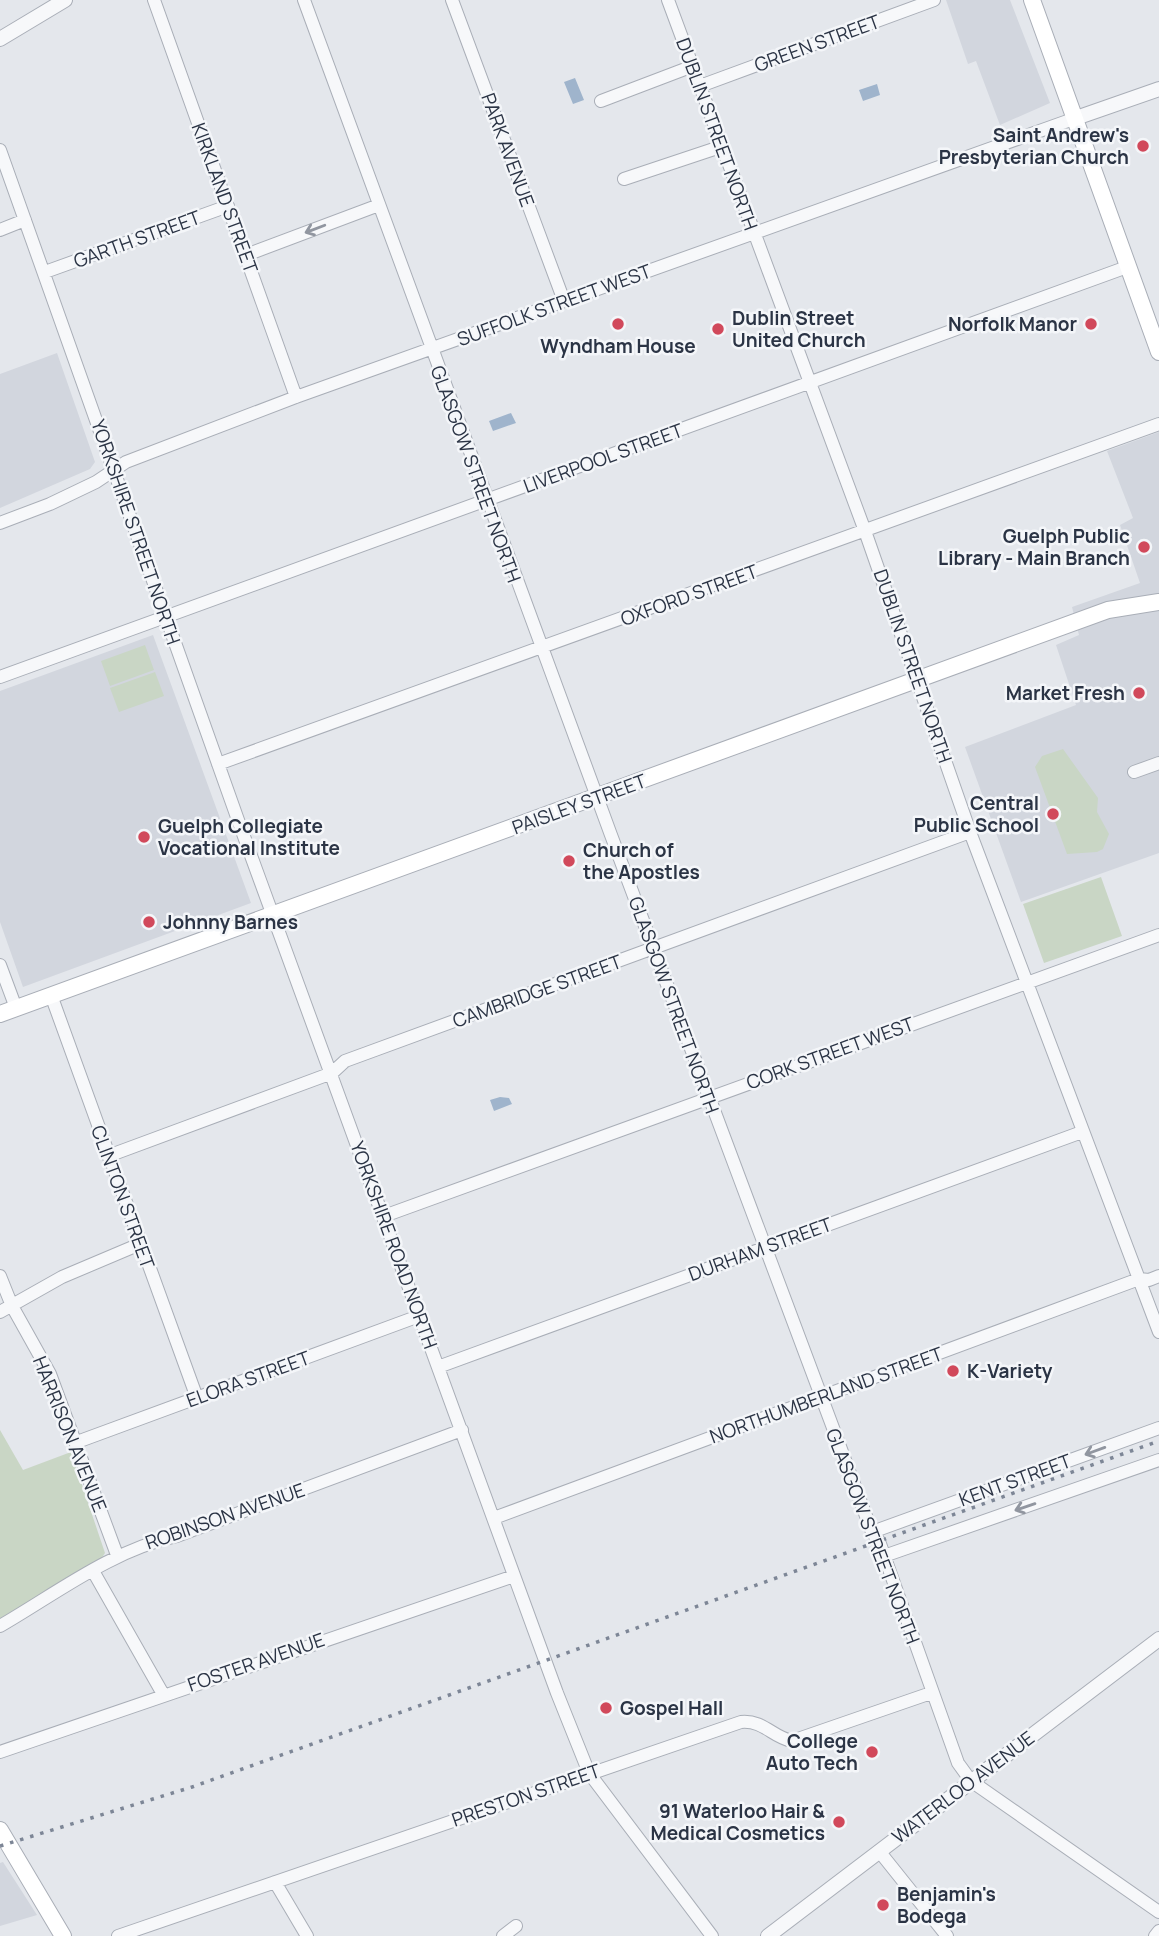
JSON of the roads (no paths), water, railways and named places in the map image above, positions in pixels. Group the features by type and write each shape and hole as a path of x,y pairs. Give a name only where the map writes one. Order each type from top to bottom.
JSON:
{"main road":[{"path":"1032,0 1159,352"},
{"name":"PAISLEY STREET","path":"8,1011 1108,610 1159,602"},
{"path":"0,1830 63,1936"}],"street":[{"path":"0,39 65,0"},
{"name":"KIRKLAND STREET","path":"154,0 296,397"},
{"name":"GLASGOW STREET NORTH","path":"304,0 596,798 872,1532 884,1556 931,1693 960,1767 971,1781"},
{"name":"PARK AVENUE","path":"452,0 564,301"},
{"name":"DUBLIN STREET NORTH","path":"668,0 865,531 970,832 1159,1332"},
{"name":"GREEN STREET","path":"700,86 934,0"},
{"path":"601,100 693,66"},
{"path":"1076,118 1159,89"},
{"name":"SUFFOLK STREET WEST","path":"0,523 50,504 125,462 296,397 1076,118"},
{"path":"624,180 723,146"},
{"name":"YORKSHIRE STREET NORTH","path":"0,150 46,272 166,618 273,914"},
{"path":"246,256 379,205"},
{"name":"GARTH STREET","path":"46,272 228,206"},
{"path":"0,229 26,220"},
{"name":"LIVERPOOL STREET","path":"0,677 1127,267"},
{"name":"OXFORD STREET","path":"218,764 1159,424"},
{"path":"1134,772 1159,763"},
{"name":"CAMBRIDGE STREET","path":"108,1156 332,1073 345,1062 970,832"},
{"name":"YORKSHIRE ROAD NORTH","path":"273,914 514,1576"},
{"name":"CORK STREET WEST","path":"384,1216 1159,934"},
{"path":"0,965 8,1011"},
{"name":"CLINTON STREET","path":"51,995 197,1398"},
{"name":"DURHAM STREET","path":"438,1367 1082,1132"},
{"path":"6,1309 62,1277 140,1244"},
{"name":"HARRISON AVENUE","path":"0,1276 6,1309 50,1375 117,1555"},
{"name":"NORTHUMBERLAND STREET","path":"494,1518 1139,1279 1149,1280 1159,1276"},
{"name":"ELORA STREET","path":"77,1442 419,1316"},
{"name":"KENT STREET","path":"872,1532 1159,1428"},
{"name":"ROBINSON AVENUE","path":"0,1626 117,1555 462,1430"},
{"name":"KENT STREET","path":"884,1556 1159,1460"},
{"path":"93,1571 163,1694"},
{"path":"514,1576 589,1773 712,1936"},
{"name":"FOSTER AVENUE","path":"0,1752 514,1576"},
{"name":"WATERLOO AVENUE","path":"768,1936 1159,1639"},
{"name":"PRESTON STREET","path":"118,1936 741,1722 762,1724 784,1739 800,1740 931,1693"},
{"path":"971,1781 1159,1912"},
{"path":"879,1851 947,1936"},
{"path":"275,1882 307,1936"},
{"path":"503,1936 516,1926"},
{"path":"1155,1936 1159,1931"}],"water":[{"path":"575,78 584,100 573,104 564,82"},
{"path":"877,84 880,95 863,101 859,90"},
{"path":"511,413 516,423 493,431 489,421"},
{"path":"509,1098 512,1104 494,1111 490,1100"}],"railway":[{"path":"0,1846 192,1787 1159,1441"}],"place":[{"name":"Saint Andrew's Presbyterian Church","path":"1143,146"},
{"name":"Wyndham House","path":"618,324"},
{"name":"Norfolk Manor","path":"1091,324"},
{"name":"Dublin Street United Church","path":"718,329"},
{"name":"Guelph Public Library - Main Branch","path":"1144,547"},
{"name":"Market Fresh","path":"1139,693"},
{"name":"Central Public School","path":"1053,814"},
{"name":"Guelph Collegiate Vocational Institute","path":"144,837"},
{"name":"Church of the Apostles","path":"569,861"},
{"name":"Johnny Barnes","path":"149,922"},
{"name":"K-Variety","path":"953,1371"},
{"name":"Gospel Hall","path":"606,1708"},
{"name":"College Auto Tech","path":"872,1752"},
{"name":"91 Waterloo Hair & Medical Cosmetics","path":"839,1822"},
{"name":"Benjamin's Bodega","path":"883,1905"}]}
